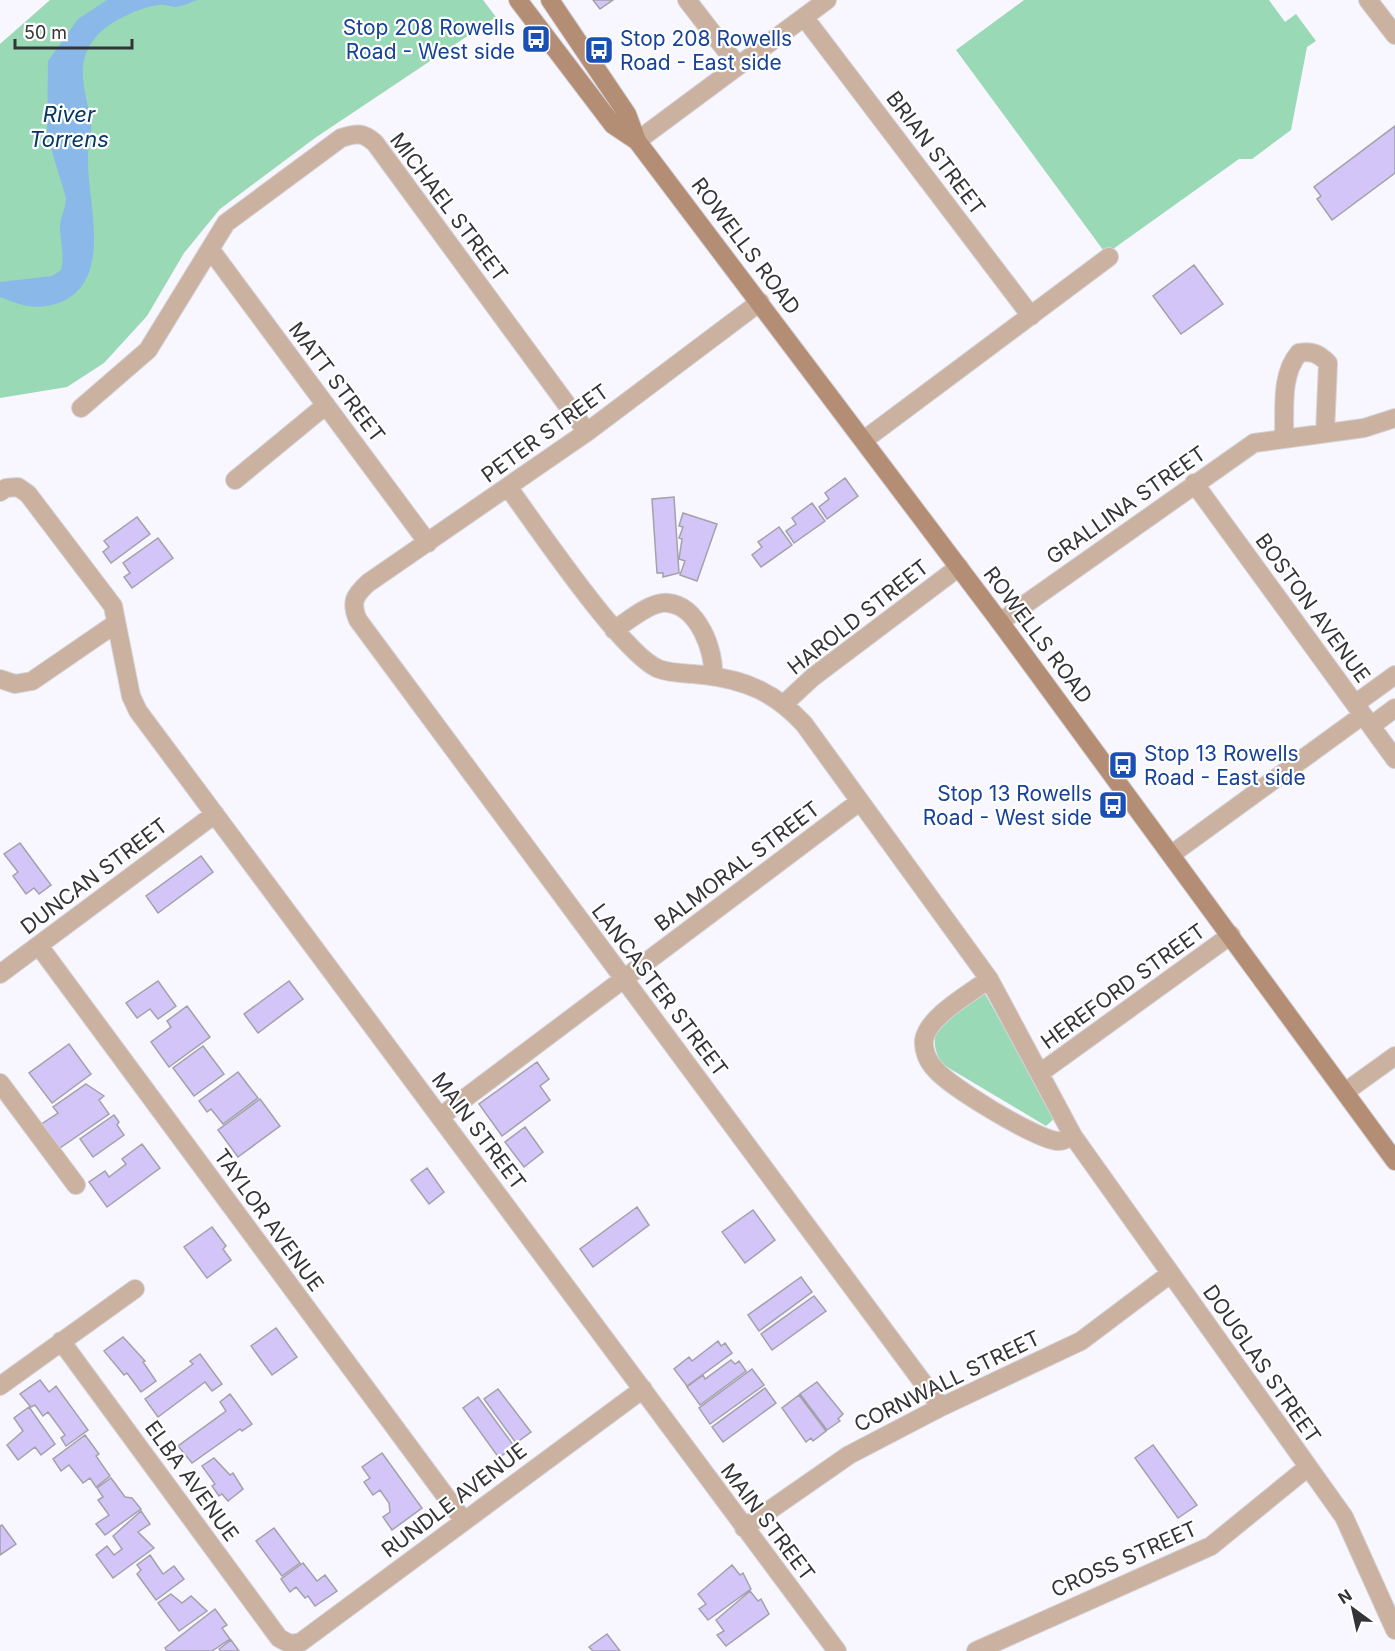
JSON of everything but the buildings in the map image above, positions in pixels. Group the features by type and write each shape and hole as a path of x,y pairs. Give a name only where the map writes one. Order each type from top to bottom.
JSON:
{"main road":[{"name":"ROWELLS ROAD","path":"518,0 613,125 637,141"},
{"name":"ROWELLS ROAD","path":"550,0 627,114 637,141 1000,622 1232,935 1395,1161"}],"street":[{"path":"687,0 738,66"},
{"path":"637,141 827,0"},
{"path":"1368,0 1395,35"},
{"name":"BRIAN STREET","path":"804,17 1031,316"},
{"name":"MICHAEL STREET","path":"81,408 148,350 226,223 341,138 355,133 366,135 375,143 587,432"},
{"name":"MATT STREET","path":"210,249 428,543"},
{"path":"864,440 1109,257"},
{"name":"PETER STREET","path":"354,596 368,583 587,432 760,302"},
{"path":"1284,438 1290,363 1299,353 1311,351 1321,355 1328,363 1325,433"},
{"path":"235,480 326,405"},
{"name":"GRALLINA STREET","path":"1000,622 1194,483 1254,443 1364,428 1395,418"},
{"name":"BOSTON AVENUE","path":"1194,483 1395,759"},
{"name":"MAIN STREET","path":"0,492 6,488 18,487 28,494 112,606 136,707 837,1651"},
{"name":"DOUGLAS STREET","path":"508,487 614,630 641,658 659,669 713,676 769,693 785,703 804,724 990,979 1074,1136 1344,1517 1395,1630"},
{"name":"HAROLD STREET","path":"785,703 813,677 959,567"},
{"name":"LANCASTER STREET","path":"354,596 353,608 358,620 941,1407"},
{"path":"614,630 649,608 667,603 682,608 696,621 710,647 714,659 713,676"},
{"path":"0,679 15,684 32,681 115,624"},
{"path":"1172,854 1363,715 1395,675"},
{"path":"1363,715 1395,708"},
{"name":"BALMORAL STREET","path":"440,1117 859,802"},
{"name":"DUNCAN STREET","path":"0,974 215,814"},
{"name":"HEREFORD STREET","path":"1040,1073 1232,935"},
{"name":"TAYLOR AVENUE","path":"39,946 464,1521"},
{"path":"990,979 932,1022 924,1040 927,1060 936,1071 991,1109 1044,1138 1059,1142 1074,1136"},
{"path":"1345,1092 1395,1056"},
{"path":"0,1083 76,1185"},
{"name":"CORNWALL STREET","path":"744,1528 849,1455 941,1407 1081,1341 1170,1274"},
{"path":"0,1386 135,1289"},
{"name":"ELBA AVENUE","path":"61,1341 279,1638 290,1644"},
{"name":"RUNDLE AVENUE","path":"290,1644 301,1642 643,1389"},
{"name":"CROSS STREET","path":"976,1651 1212,1546 1308,1467"}],"green space":[{"path":"50,0 483,0 496,17 315,138 220,209 184,253 147,316 104,363 67,387 0,398 0,44"},
{"path":"1024,0 1269,0 1285,22 1296,14 1316,41 1307,47 1291,130 1252,159 1239,159 1106,254 956,50"},
{"path":"984,992 1055,1118 1046,1126 942,1064 936,1050 935,1039 938,1029 952,1013"}],"water":[{"name":"River Torrens","path":"107,0 198,0 174,7 158,5 150,7 115,21 95,38 88,49 84,59 83,81 91,125 88,156 94,240 87,277 77,291 53,305 37,307 16,303 0,297 0,282 52,276 61,270 62,264 60,227 66,198 47,135 48,61 78,19"}],"place":[{"name":"Stop 208 Rowells Road - West side","path":"536,39"},
{"name":"Stop 208 Rowells Road - East side","path":"599,50"},
{"name":"Stop 13 Rowells Road - East side","path":"1123,765"},
{"name":"Stop 13 Rowells Road - West side","path":"1113,805"}]}
